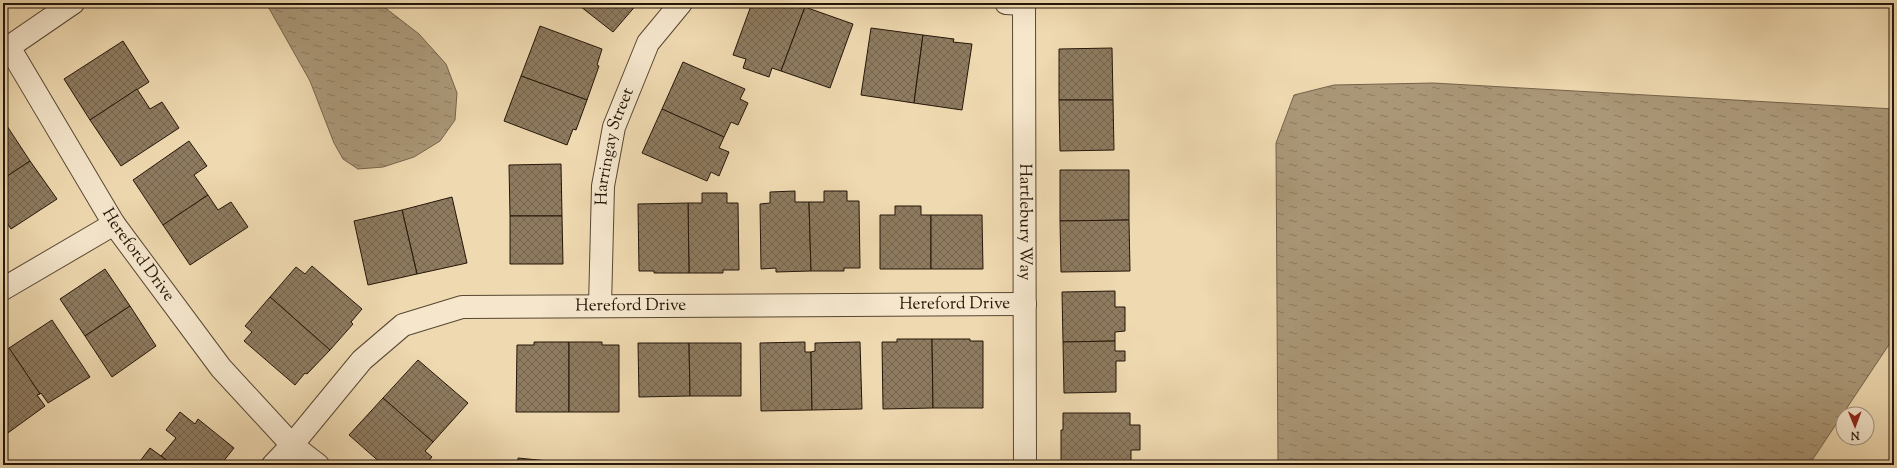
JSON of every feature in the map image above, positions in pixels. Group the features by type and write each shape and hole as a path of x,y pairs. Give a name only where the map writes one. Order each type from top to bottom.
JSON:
{"street":[{"name":"Harringay Street","path":"600,306 603,186 614,127 648,43 681,3"},
{"name":"Hartlebury Way","path":"1018,3 1025,304 1025,465"},
{"path":"6,49 70,4"},
{"name":"Hereford Drive","path":"6,49 114,224 221,368 292,446"},
{"path":"3,289 114,224"},
{"name":"Hereford Drive","path":"273,465 292,446 362,360 403,325 462,307 1025,304"},
{"path":"292,446 318,465"}],"water":[{"path":"266,3 379,3 419,34 446,64 457,93 455,120 440,141 414,157 383,167 358,169 343,159 334,143 310,81"},
{"path":"1433,83 1894,109 1894,337 1848,406 1835,406 1835,426 1809,465 1278,465 1276,143 1294,95 1334,85"}],"building":[{"path":"576,3 638,3 613,32"},
{"path":"752,3 795,3 805,7 781,71 772,68 769,77 743,68 746,59 733,55"},
{"path":"805,7 853,24 830,88 781,71"},
{"path":"540,26 602,49 597,65 599,66 587,100 521,76"},
{"path":"871,28 923,35 914,103 861,95"},
{"path":"923,35 954,39 953,42 972,44 962,110 914,103"},
{"path":"123,41 149,82 90,120 64,79"},
{"path":"1112,48 1113,100 1059,100 1059,49"},
{"path":"683,62 745,89 740,99 748,103 738,125 731,122 724,137 662,109"},
{"path":"521,76 587,100 576,130 573,129 567,145 504,121"},
{"path":"137,89 150,109 162,102 179,128 121,166 90,120"},
{"path":"1059,100 1113,100 1114,150 1060,151"},
{"path":"662,109 724,137 719,148 729,152 719,176 711,172 707,181 642,153"},
{"path":"5,123 30,161 3,179 3,125"},
{"path":"189,141 207,166 194,175 208,195 163,225 133,180"},
{"path":"30,161 57,199 11,229 3,217 3,179"},
{"path":"561,164 562,216 510,216 509,165"},
{"path":"1060,170 1129,170 1129,220 1060,221"},
{"path":"795,191 795,202 809,202 811,271 776,272 776,268 761,269 760,204 770,203 770,192"},
{"path":"824,191 847,191 847,201 859,201 860,268 844,268 844,271 811,271 809,202 824,202"},
{"path":"702,193 727,193 727,203 738,203 739,270 723,270 723,273 689,273 688,203 702,203"},
{"path":"208,195 218,210 231,202 248,227 190,265 163,225"},
{"path":"452,197 467,263 417,274 402,210"},
{"path":"688,203 689,273 654,273 654,271 639,271 638,204"},
{"path":"895,206 921,206 921,215 931,215 931,269 880,269 880,215 895,215"},
{"path":"402,210 417,274 368,285 354,221"},
{"path":"931,215 982,215 983,269 931,269"},
{"path":"510,216 562,216 563,264 510,264"},
{"path":"1129,220 1130,271 1061,272 1060,221"},
{"path":"312,266 362,309 351,322 353,324 330,350 270,297 296,267 305,274"},
{"path":"105,269 130,306 85,336 60,299"},
{"path":"1115,291 1115,307 1125,307 1125,331 1115,332 1115,341 1063,342 1062,292"},
{"path":"270,297 330,350 307,374 305,373 295,385 244,341 252,332 245,326"},
{"path":"130,306 156,346 112,377 85,336"},
{"path":"52,320 90,377 48,403 41,393 40,394 9,348"},
{"path":"897,339 932,339 933,408 883,409 882,342 897,342"},
{"path":"932,339 970,339 970,341 983,341 983,408 933,408"},
{"path":"1115,341 1115,351 1125,351 1125,361 1116,361 1116,392 1064,393 1063,342"},
{"path":"534,342 569,342 569,412 516,412 517,345 534,345"},
{"path":"569,342 602,342 602,345 619,345 619,412 569,412"},
{"path":"805,342 805,352 811,352 812,410 761,411 760,343"},
{"path":"860,342 862,409 812,410 811,352 815,351 815,343"},
{"path":"638,343 689,343 690,396 639,397"},
{"path":"689,343 741,343 741,396 690,396"},
{"path":"9,348 40,394 37,395 45,406 5,435 3,433 3,352"},
{"path":"418,360 468,403 433,442 383,398"},
{"path":"383,398 433,442 425,451 432,457 425,465 383,465 349,435"},
{"path":"180,412 195,424 198,419 234,448 222,463 224,465 173,465 161,456 176,438 166,430"},
{"path":"1063,413 1130,413 1130,425 1140,425 1140,450 1131,450 1131,461 1061,462 1061,430 1063,430"},
{"path":"150,448 161,456 173,465 137,465"},
{"path":"518,458 548,461 547,465 518,465"},
{"path":"1131,461 1131,465 1061,465 1061,462"},
{"path":"984,463 984,465 934,465 934,464"},
{"path":"934,464 934,465 883,465"}]}
